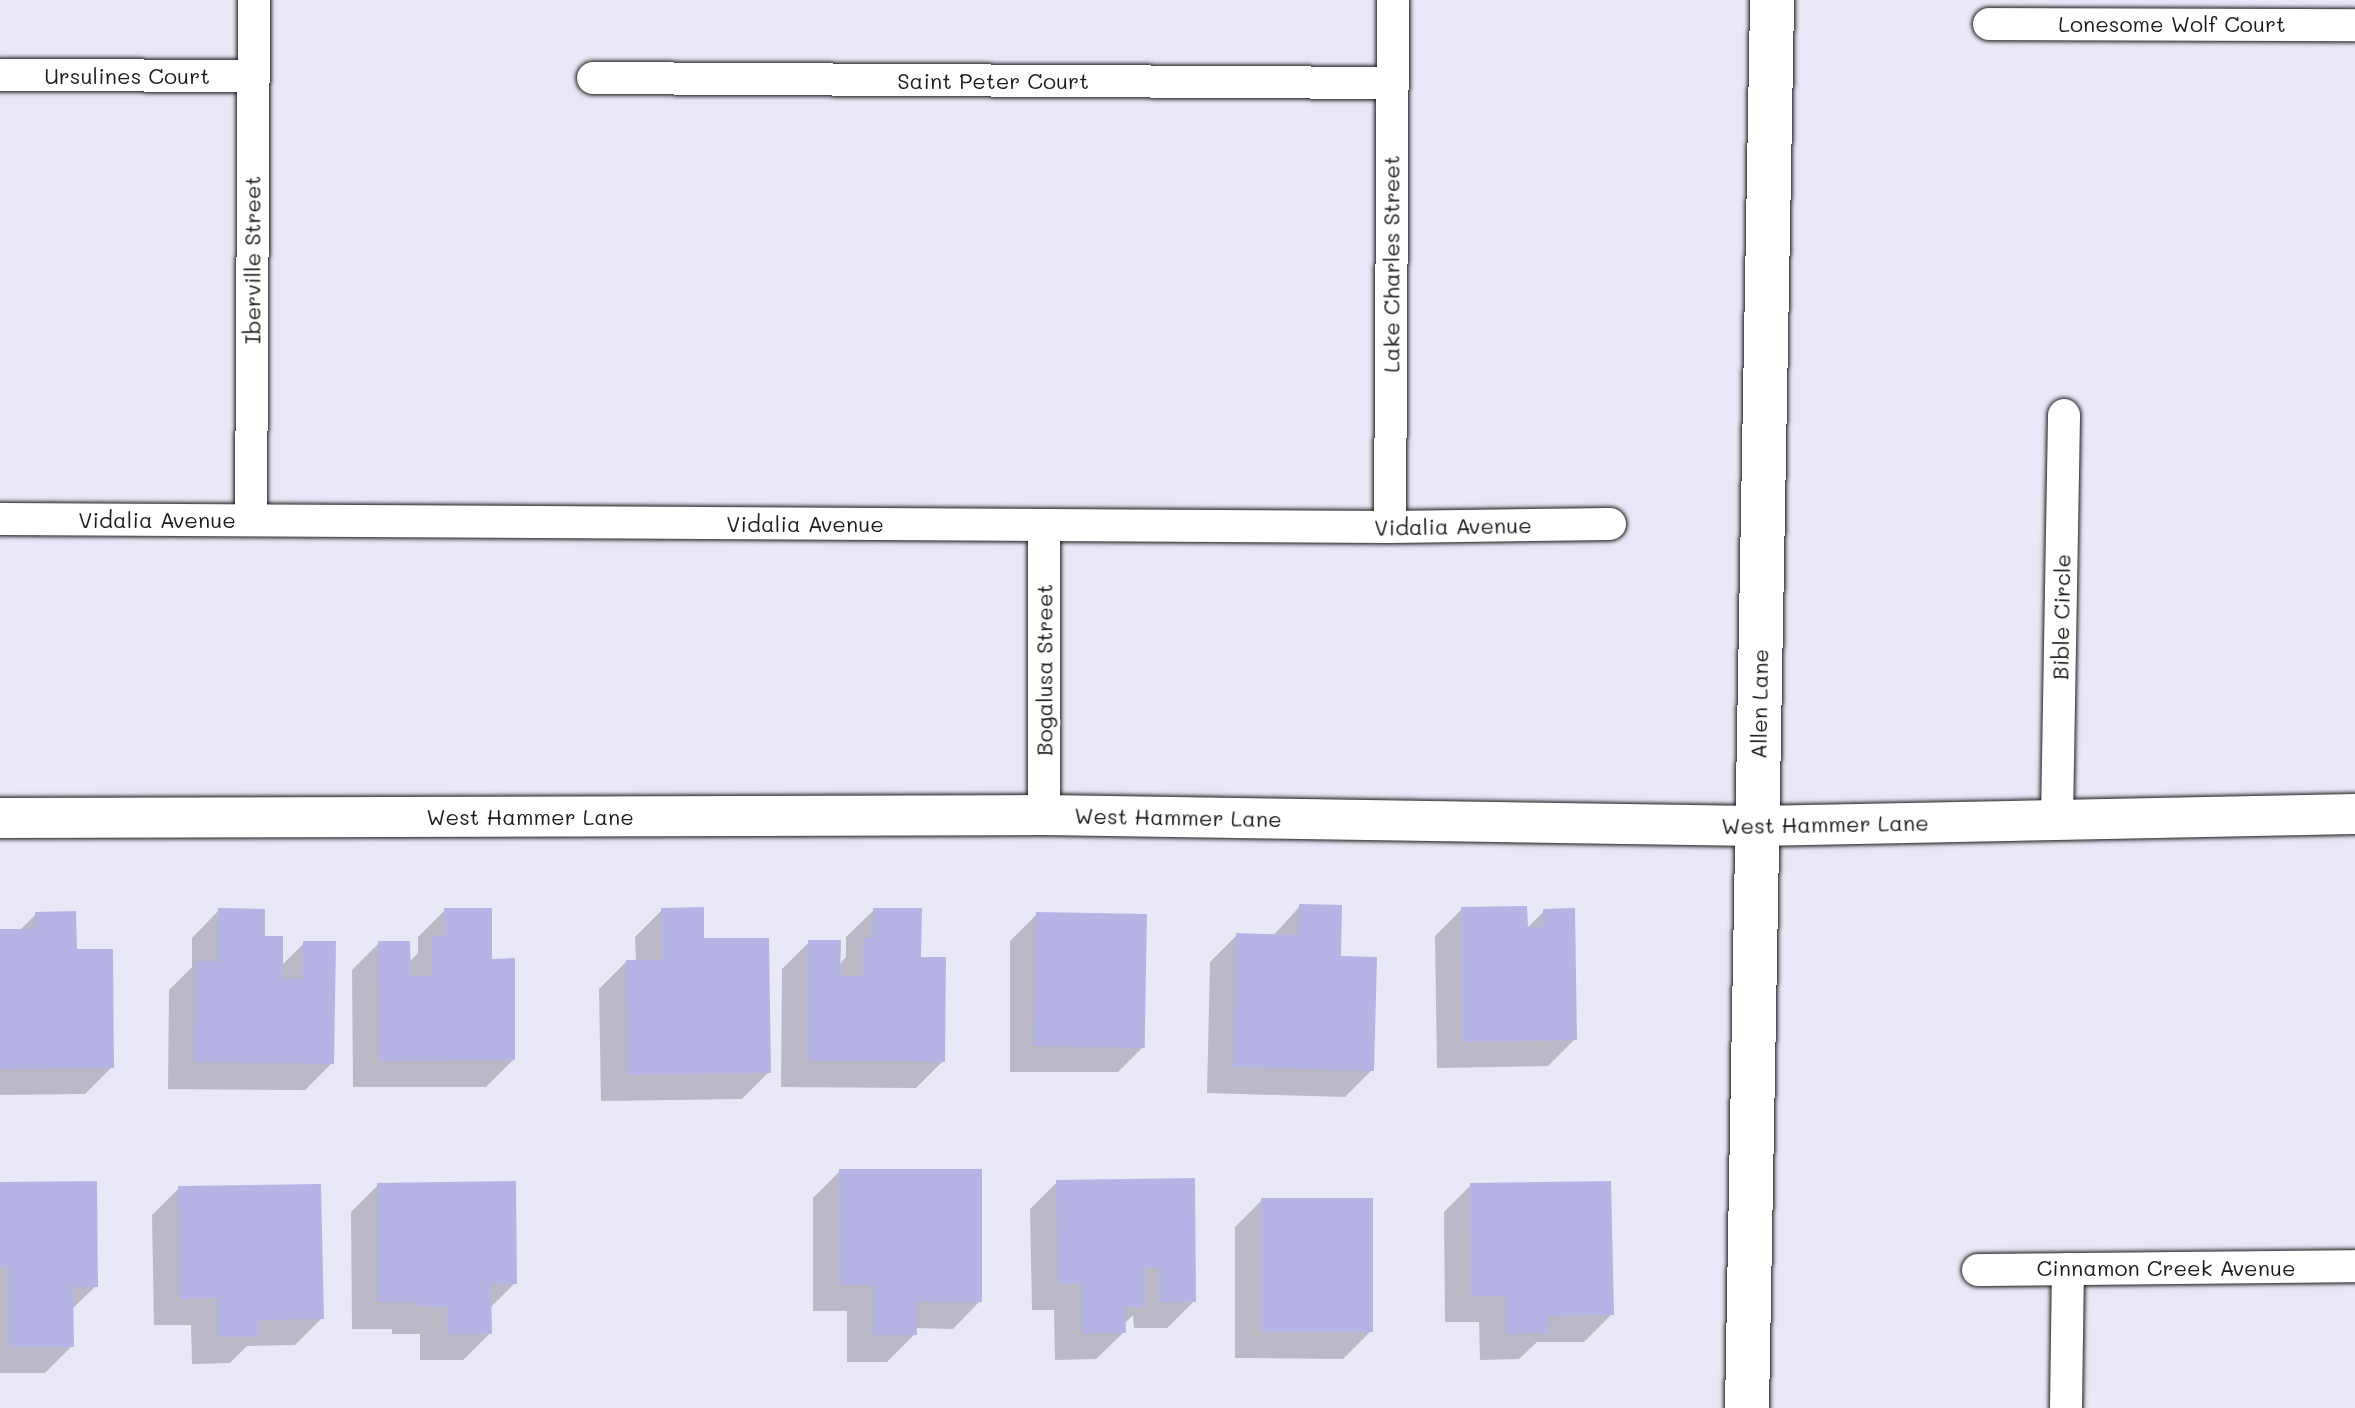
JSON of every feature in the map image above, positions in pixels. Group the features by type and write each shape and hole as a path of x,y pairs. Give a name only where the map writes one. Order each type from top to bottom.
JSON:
{"main road":[{"name":"Allen Lane","path":"1747,1408 1772,0"}],"street":[{"name":"Iberville Street","path":"251,520 254,0"},
{"name":"Lake Charles Street","path":"1390,527 1393,0"},
{"name":"Lonesome Wolf Court","path":"1989,24 2355,25"},
{"name":"Ursulines Court","path":"0,75 253,76"},
{"name":"Saint Peter Court","path":"593,78 1392,83"},
{"name":"Bible Circle","path":"2057,818 2064,415"},
{"name":"Vidalia Avenue","path":"0,519 1390,527 1610,524"},
{"name":"Bogalusa Street","path":"1044,525 1044,815"},
{"name":"West Hammer Lane","path":"0,818 1044,815 1757,826 2355,814"},
{"name":"Cinnamon Creek Avenue","path":"1978,1270 2355,1266"},
{"path":"2066,1408 2068,1269"}],"building":[{"path":"1299,904 1342,905 1341,956 1377,957 1374,1071 1233,1067 1236,933 1298,935"},
{"path":"1527,906 1528,927 1543,927 1543,909 1575,908 1577,1040 1463,1042 1461,907"},
{"path":"704,907 704,938 769,938 771,1073 627,1075 626,960 663,960 661,908"},
{"path":"218,908 265,909 265,936 283,936 283,979 302,979 303,941 336,941 334,1064 194,1062 195,961 218,961"},
{"path":"444,908 492,908 492,959 515,958 515,1060 379,1061 378,941 410,941 411,976 432,976 432,936 445,936"},
{"path":"873,908 922,908 921,957 946,957 945,1062 808,1061 808,940 841,940 840,976 863,976 863,938 873,938"},
{"path":"76,911 77,949 113,949 114,1068 0,1069 0,929 36,929 35,912"},
{"path":"1036,912 1147,914 1145,1048 1034,1046"},
{"path":"839,1169 982,1169 982,1302 917,1302 917,1335 873,1335 874,1285 839,1285"},
{"path":"1195,1178 1196,1302 1160,1302 1159,1268 1144,1268 1144,1307 1125,1307 1126,1333 1082,1334 1081,1284 1058,1284 1056,1180"},
{"path":"97,1181 98,1287 73,1287 74,1347 9,1347 9,1268 0,1268 0,1182"},
{"path":"516,1181 517,1284 491,1284 492,1334 447,1334 447,1307 418,1307 418,1302 378,1302 377,1183"},
{"path":"1611,1181 1614,1315 1548,1316 1549,1333 1506,1334 1505,1296 1471,1296 1470,1183"},
{"path":"321,1184 324,1319 259,1320 259,1337 218,1337 217,1298 180,1299 178,1186"},
{"path":"1261,1198 1373,1198 1373,1332 1261,1332"}]}
